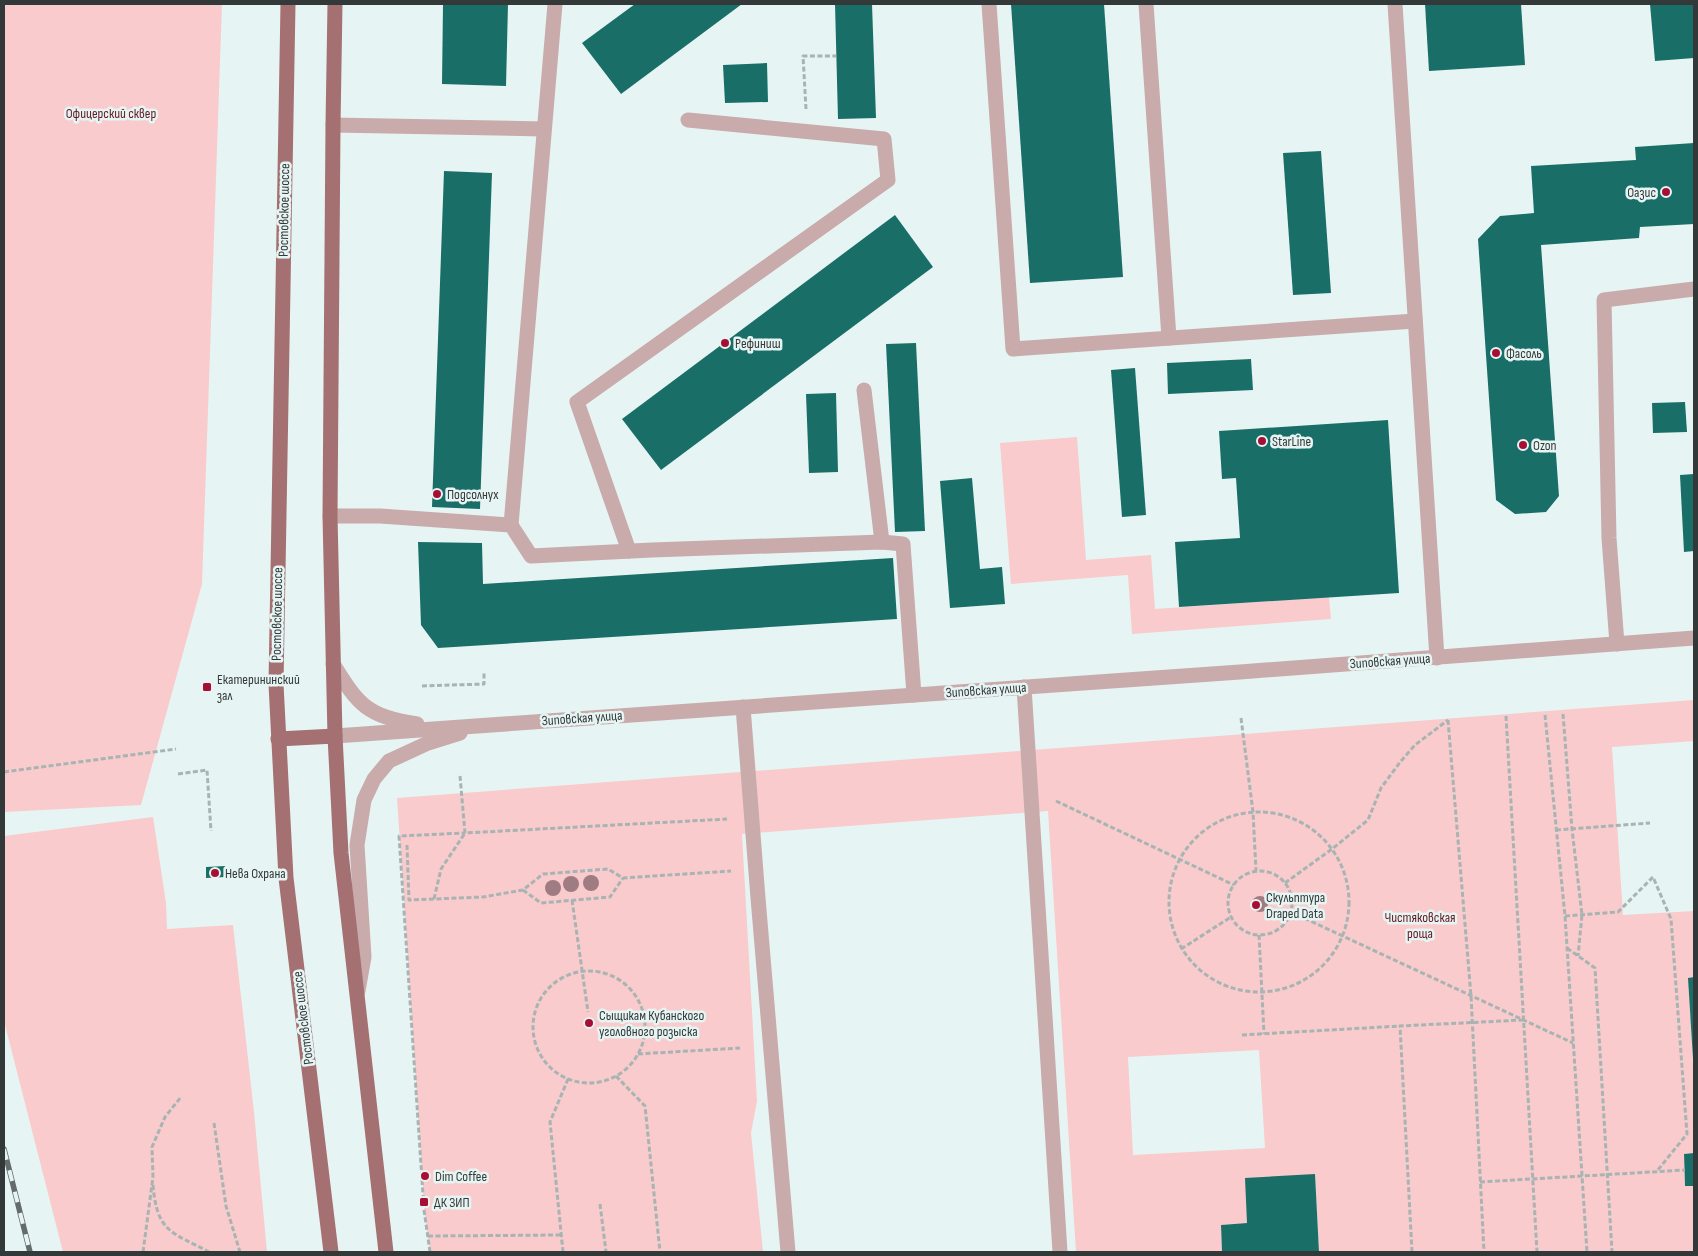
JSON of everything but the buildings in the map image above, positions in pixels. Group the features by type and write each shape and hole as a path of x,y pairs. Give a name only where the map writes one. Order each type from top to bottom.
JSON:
{"main road":[{"name":"Ростовское шоссе","path":"288,4 276,684 286,878 331,1252"},
{"path":"335,4 330,516 335,736 341,853 386,1252"},
{"name":"Зиповская улица","path":"278,739 335,736"}],"street":[{"path":"555,4 511,525 531,556 882,542 902,544 914,695"},
{"path":"989,4 1013,349 1415,321"},
{"path":"1146,4 1169,338"},
{"path":"1395,4 1437,658"},
{"path":"629,551 577,402 888,180 884,139 688,120"},
{"path":"333,125 544,129"},
{"path":"1617,644 1609,538 1604,300 1694,288"},
{"path":"864,390 882,542"},
{"path":"330,516 380,516 511,525"},
{"name":"Зиповская улица","path":"335,736 1694,638"},
{"path":"333,664 351,694 368,710 392,720 446,728"},
{"path":"1024,687 1060,1252"},
{"path":"744,707 758,908 788,1252"},
{"path":"357,998 364,957 357,845 364,800 374,779 389,761 428,743 482,725"}],"path":[{"path":"807,132 803,56 836,56"},
{"path":"422,686 484,684 484,672"},
{"path":"1563,714 1572,829 1582,915 1578,956"},
{"path":"1545,715 1565,916 1587,1252"},
{"path":"1506,716 1537,1252"},
{"path":"1242,718 1253,812 1256,871"},
{"path":"1285,883 1368,820 1382,788 1400,761 1415,745 1448,720 1472,1023 1484,1252"},
{"path":"4,772 176,749"},
{"path":"178,774 207,770 211,831"},
{"path":"434,899 441,869 465,833 460,776"},
{"path":"1031,789 1234,885"},
{"path":"1253,812 1270,812 1305,824 1332,849 1342,865 1348,882 1350,900 1348,922 1341,943 1329,960 1313,976 1294,986 1273,992 1251,993 1230,988 1211,979 1194,966 1181,949 1172,930 1168,910 1169,890 1174,870 1184,852 1197,836 1213,824 1232,816 1253,812"},
{"path":"430,1252 424,1210 399,836 729,819"},
{"path":"1556,830 1650,823"},
{"path":"407,845 410,900 483,897 523,890 543,874 608,869 623,878 732,871"},
{"path":"1256,871 1269,872 1285,883 1289,888 1292,899 1291,912 1288,921 1280,929 1268,935 1259,935 1244,932 1234,923 1228,912 1228,899 1234,885 1242,876 1256,871"},
{"path":"1565,916 1618,912 1654,877 1671,919 1687,1134 1657,1171"},
{"path":"523,890 541,903 610,897 623,878"},
{"path":"572,900 588,1012"},
{"path":"1291,912 1573,1043"},
{"path":"1181,949 1231,916"},
{"path":"1259,935 1264,1034"},
{"path":"1567,948 1595,968 1612,1252"},
{"path":"582,971 600,971 616,977 630,988 636,996 645,1020 645,1037 638,1054 629,1066 616,1076 602,1081 586,1083 568,1079 552,1069 541,1054 534,1037 534,1019 539,1002 550,987 564,976 582,971"},
{"path":"1242,1035 1523,1020"},
{"path":"1400,1026 1412,1252"},
{"path":"638,1054 740,1048"},
{"path":"616,1076 645,1106 660,1252"},
{"path":"563,1252 550,1122 568,1079"},
{"path":"181,1097 165,1117 152,1147 154,1198 158,1216 166,1227 176,1236 209,1252"},
{"path":"214,1123 226,1206 240,1252"},
{"path":"1480,1182 1685,1170"},
{"path":"143,1252 153,1177"},
{"path":"600,1204 606,1252"},
{"path":"428,1236 562,1235"}],"green space":[{"name":"Офицерский сквер","path":"4,4 222,4 202,584 141,805 4,812"},
{"path":"1077,437 1086,560 1151,555 1155,609 1329,597 1331,619 1132,634 1128,575 1011,584 1000,443"},
{"name":"Чистяковская роща","path":"1694,700 1694,741 1612,747 1623,915 1694,911 1694,977 1689,978 1694,1088 1694,1153 1684,1154 1685,1186 1694,1186 1694,1252 1319,1252 1315,1175 1247,1223 1221,1225 1222,1252 1076,1252 1048,811 742,834 757,1101 751,1133 763,1252 430,1252 425,1218 397,798","holes":["1259,1050 1265,1148 1133,1155 1128,1057"]},
{"path":"153,817 166,903 167,929 233,925 254,1112 267,1252 63,1252 4,1021 4,836"}],"railway":[{"path":"4,1149 30,1252"}],"place":[{"name":"Оазис","path":"1666,192"},
{"name":"Рефиниш","path":"725,343"},
{"name":"Фасоль","path":"1496,353"},
{"name":"StarLine","path":"1262,441"},
{"name":"Ozon","path":"1523,445"},
{"name":"Подсолнух","path":"437,494"},
{"name":"Екатерининский зал","path":"207,687"},
{"name":"Нева Охрана","path":"215,873"},
{"name":"Скульптура Draped Data","path":"1256,905"},
{"name":"Сыщикам Кубанского уголовного розыска","path":"589,1023"},
{"name":"Dim Coffee","path":"425,1176"},
{"name":"ДК ЗИП","path":"424,1202"}]}
